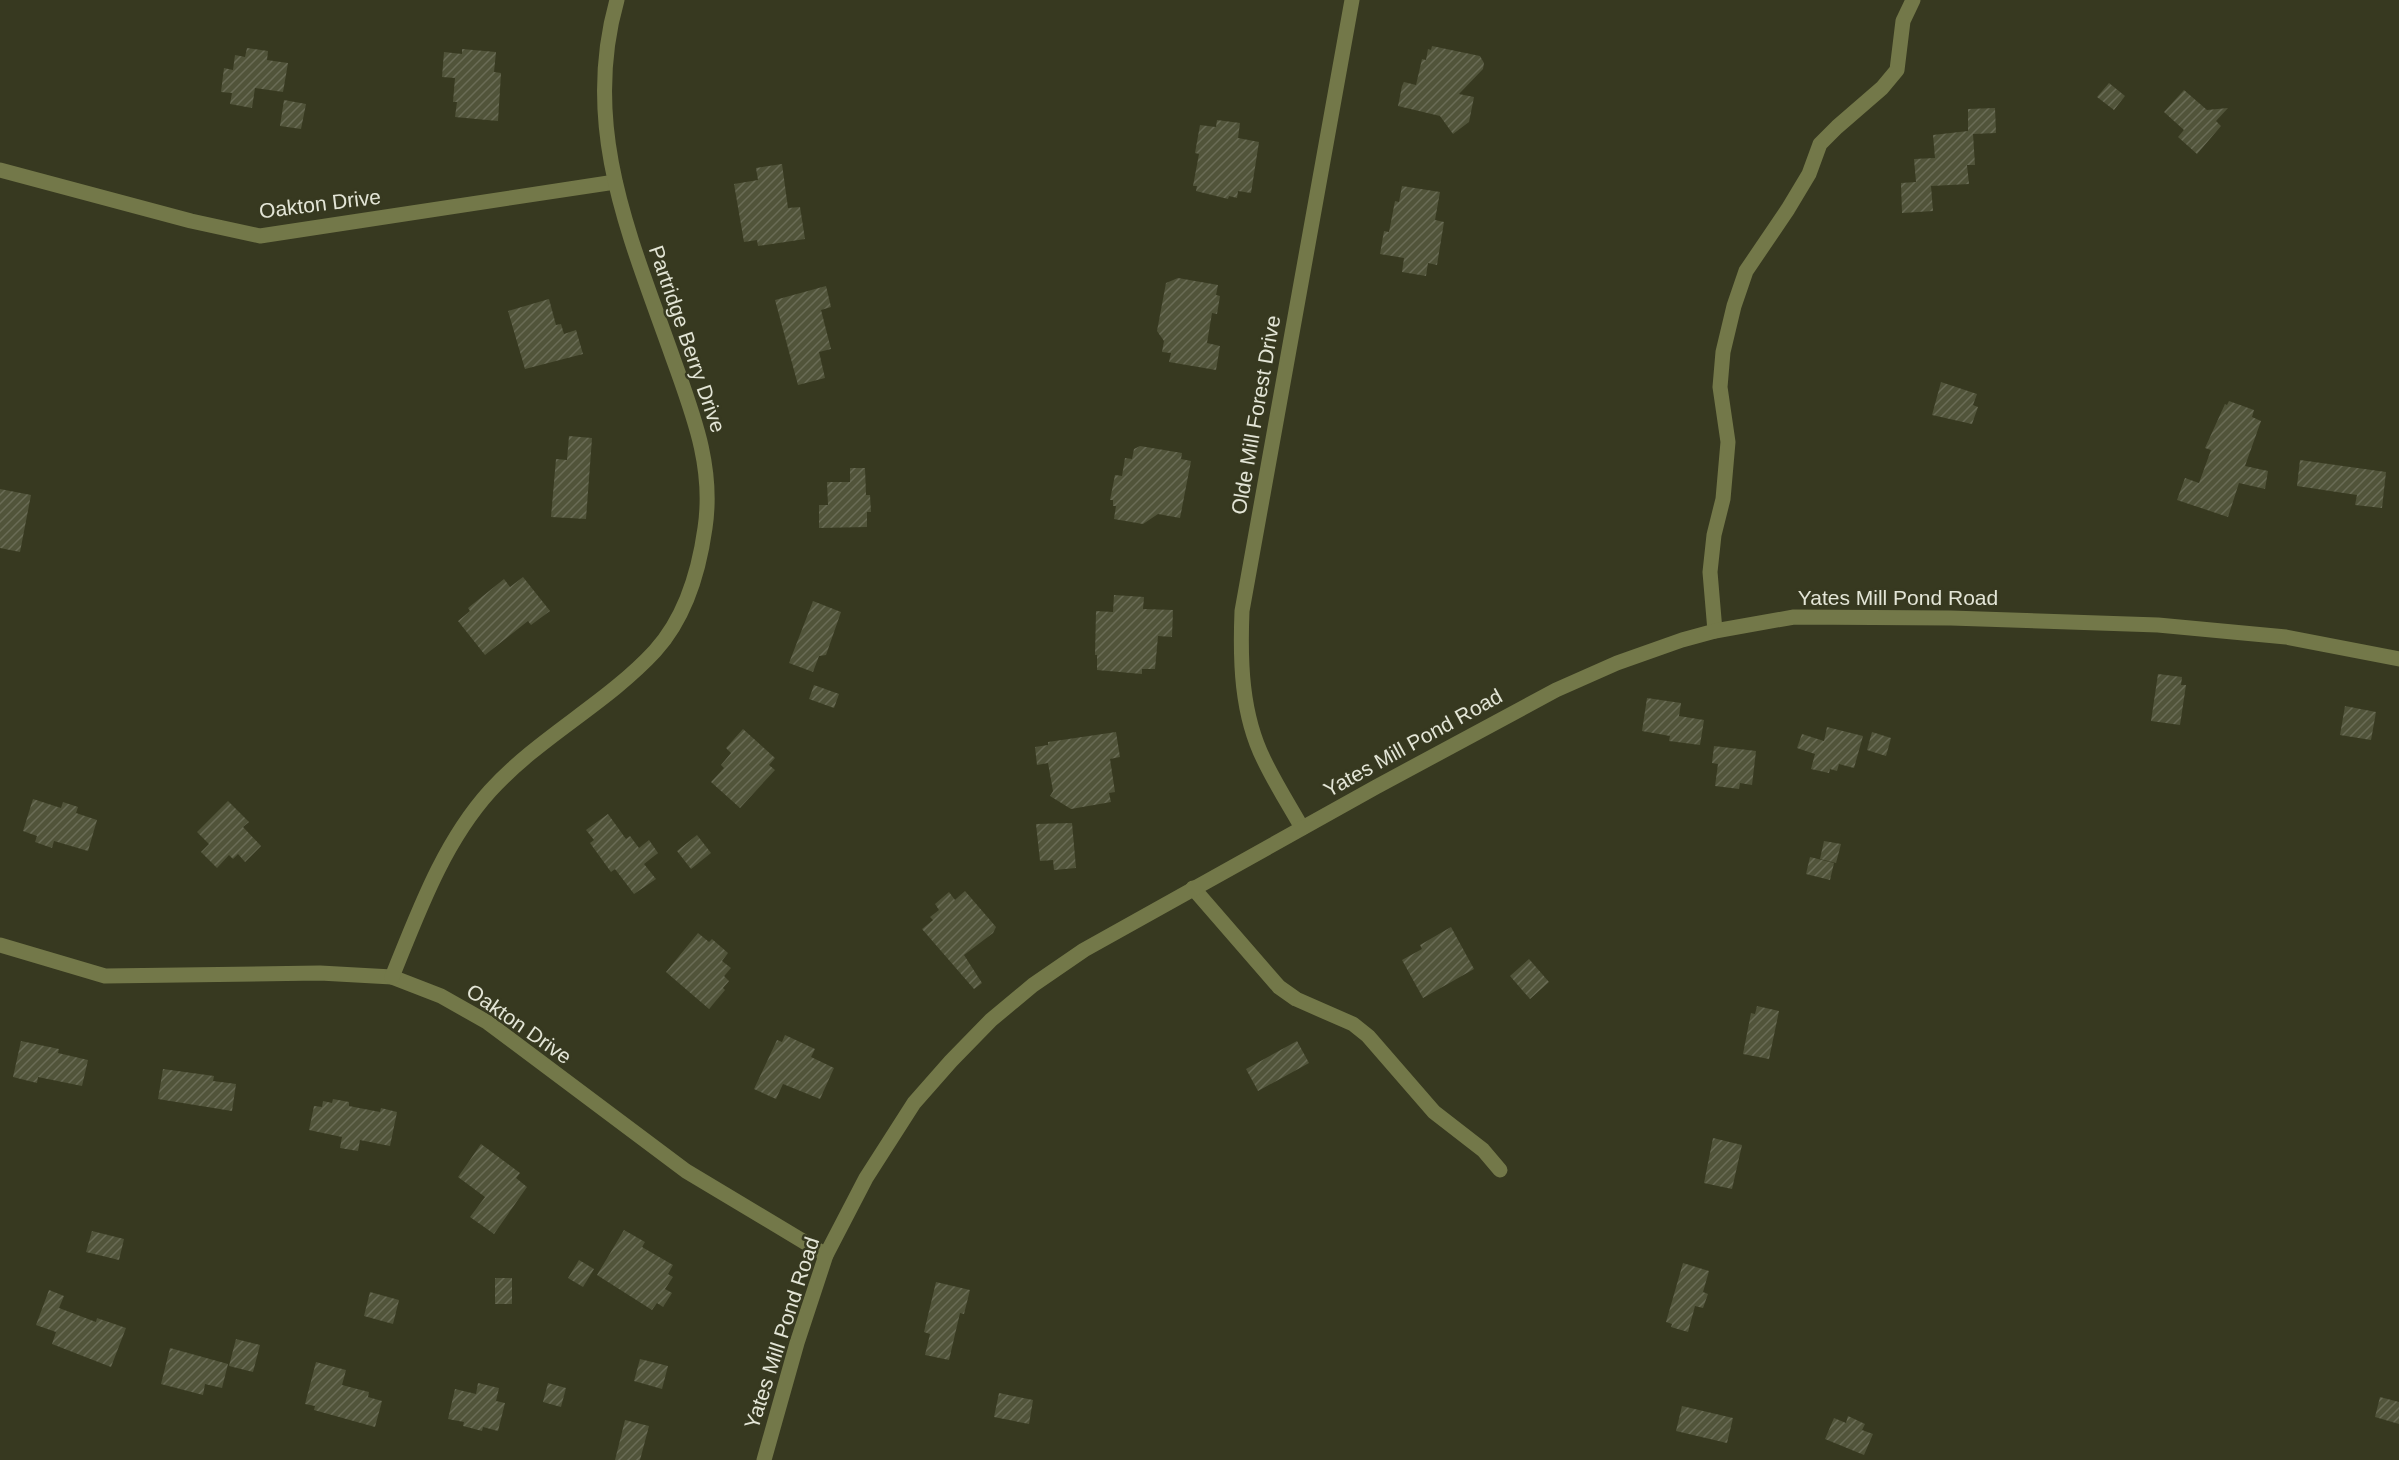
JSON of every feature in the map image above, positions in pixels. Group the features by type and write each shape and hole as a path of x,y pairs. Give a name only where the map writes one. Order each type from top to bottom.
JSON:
{"street":[{"name":"Partridge Berry Drive","path":"392,977 419,910 469,817 492,789 518,764 621,684 657,648 682,611 698,568 709,491 699,430 627,229 605,133 604,67 609,30 617,0"},
{"name":"Olde Mill Forest Drive","path":"1302,828 1263,758 1252,726 1243,676 1242,611 1352,0"},
{"path":"1715,631 1710,572 1714,535 1723,500 1728,442 1720,387 1723,352 1734,306 1746,271 1809,174 1820,144 1882,88 1898,70 1903,21 1913,0"},
{"name":"Oakton Drive","path":"0,170 191,221 260,236 615,182"},
{"name":"Yates Mill Pond Road","path":"764,1460 795,1351 826,1255 866,1178 915,1103 991,1020 1033,985 1084,950 1556,690 1651,649 1715,631 1794,617 1951,618 2149,625 2286,637 2399,659"},
{"path":"1193,888 1279,987 1296,999 1353,1024 1368,1036 1434,1112 1483,1150 1500,1170"},
{"name":"Oakton Drive","path":"0,945 105,976 320,973 392,977 441,996 487,1022 686,1171 826,1255"}],"building":[{"path":"1432,46 1480,56 1484,63 1483,69 1459,94 1474,97 1469,122 1453,134 1440,116 1398,106 1404,82 1416,85 1422,59 1426,60 1428,49 1431,50"},
{"path":"247,48 268,51 267,60 288,63 283,92 255,88 252,108 230,104 232,93 221,92 224,68 233,70 235,55 245,57"},
{"path":"462,49 496,52 494,72 501,73 498,121 455,117 457,102 453,102 455,78 442,77 444,52 462,54"},
{"path":"2109,83 2125,96 2114,110 2097,97"},
{"path":"2184,90 2207,110 2228,108 2216,121 2221,126 2197,154 2178,137 2184,130 2164,112"},
{"path":"284,100 306,104 301,129 280,126"},
{"path":"1995,108 1996,133 1973,134 1975,165 1967,165 1969,184 1931,186 1933,211 1902,213 1901,183 1916,182 1914,159 1935,158 1933,135 1968,131 1968,109"},
{"path":"1217,120 1240,123 1238,138 1259,142 1251,193 1238,191 1237,198 1229,196 1228,199 1196,191 1197,186 1193,186 1199,154 1195,153 1200,125 1216,127"},
{"path":"782,164 788,208 800,207 805,239 758,246 757,240 744,242 734,184 758,180 756,168"},
{"path":"1402,186 1440,192 1435,220 1444,222 1437,265 1428,263 1426,276 1402,272 1404,258 1380,254 1384,231 1389,232 1395,201 1399,202"},
{"path":"1178,278 1218,285 1216,295 1220,296 1217,314 1212,313 1207,343 1220,346 1216,370 1169,362 1171,353 1162,352 1164,341 1157,331 1166,283"},
{"path":"826,286 831,307 821,310 831,349 819,352 825,378 798,385 775,300"},
{"path":"549,299 556,325 561,324 564,334 576,330 583,354 525,369 508,311"},
{"path":"1941,382 1977,394 1973,405 1978,407 1972,424 1932,415"},
{"path":"2229,401 2254,410 2252,417 2261,421 2245,466 2268,471 2265,489 2239,483 2228,517 2177,500 2185,478 2199,483 2211,450 2205,448 2225,404 2227,405"},
{"path":"569,436 592,438 586,519 551,517 556,459 567,460"},
{"path":"1140,446 1182,453 1181,459 1191,461 1180,518 1158,514 1143,524 1114,519 1116,506 1113,506 1113,500 1110,500 1115,475 1122,476 1125,458 1132,459 1134,449"},
{"path":"2300,460 2386,472 2382,508 2355,505 2357,495 2297,486"},
{"path":"850,468 865,468 866,495 870,495 871,512 867,512 867,527 819,528 819,505 828,505 827,482 850,482"},
{"path":"0,489 31,495 20,552 0,548"},
{"path":"523,577 550,611 531,625 528,621 485,655 458,621 470,611 468,608 504,579 510,587"},
{"path":"1114,595 1144,597 1143,609 1173,610 1172,637 1158,636 1155,669 1142,669 1142,674 1097,670 1096,611 1113,612"},
{"path":"813,601 841,612 826,655 819,656 813,672 789,663"},
{"path":"2158,674 2182,677 2181,685 2186,685 2180,725 2151,721"},
{"path":"814,685 839,694 834,708 809,699"},
{"path":"1647,698 1681,703 1679,716 1704,720 1700,745 1669,741 1670,736 1642,731"},
{"path":"2345,706 2376,712 2371,740 2340,735"},
{"path":"1827,727 1863,736 1854,768 1839,764 1837,771 1830,769 1829,773 1811,769 1815,754 1797,748 1802,734 1824,741"},
{"path":"743,729 775,758 769,765 775,770 740,808 711,782 724,768 721,765 731,753 726,748"},
{"path":"1116,732 1120,757 1110,759 1115,792 1109,793 1111,802 1071,809 1050,796 1053,791 1048,763 1037,765 1035,747 1048,745 1048,742"},
{"path":"1872,732 1891,738 1886,756 1867,750"},
{"path":"1714,746 1756,751 1752,785 1740,783 1739,789 1715,786 1718,764 1712,763"},
{"path":"33,799 61,808 63,802 78,807 76,813 97,820 88,851 54,841 52,848 35,842 37,836 23,831"},
{"path":"228,801 249,822 243,827 261,846 245,862 238,854 233,859 229,855 217,868 201,852 209,844 197,832"},
{"path":"608,814 626,839 630,836 639,848 649,840 658,853 644,864 656,879 634,894 615,869 611,872 590,843 594,840 586,830"},
{"path":"1072,823 1076,868 1054,870 1053,860 1040,861 1036,824"},
{"path":"697,835 711,853 691,869 677,851"},
{"path":"1824,841 1841,844 1836,863 1820,859"},
{"path":"1810,857 1834,863 1830,880 1806,874"},
{"path":"965,891 996,927 993,933 964,955 982,983 974,989 922,929 933,920 930,917 939,910 935,904 949,892 955,900"},
{"path":"1451,927 1474,969 1423,998 1402,960 1422,949 1420,945"},
{"path":"698,933 709,942 712,939 728,953 722,961 731,968 724,976 729,981 723,988 725,990 709,1009 666,972"},
{"path":"1529,959 1549,982 1530,999 1510,976"},
{"path":"1757,1006 1779,1011 1769,1059 1743,1054 1751,1013 1755,1014"},
{"path":"785,1035 815,1049 811,1057 834,1068 820,1099 783,1084 776,1099 754,1089 777,1040 782,1042"},
{"path":"21,1041 59,1049 58,1053 88,1060 82,1086 38,1077 37,1083 13,1077"},
{"path":"1297,1041 1309,1063 1258,1091 1246,1069"},
{"path":"163,1069 214,1076 213,1081 236,1084 232,1111 158,1099"},
{"path":"333,1099 349,1102 349,1106 380,1112 381,1108 397,1112 390,1146 360,1140 358,1151 340,1148 342,1137 309,1130 314,1106 322,1107 323,1101 332,1103"},
{"path":"1713,1138 1742,1145 1732,1189 1704,1183"},
{"path":"481,1144 520,1173 516,1178 527,1187 494,1234 470,1217 485,1197 458,1177"},
{"path":"624,1230 645,1242 642,1247 673,1265 668,1274 673,1277 665,1289 672,1293 663,1307 657,1303 652,1310 597,1275"},
{"path":"92,1231 124,1239 119,1260 86,1252"},
{"path":"579,1260 594,1269 583,1287 568,1278"},
{"path":"1683,1263 1709,1271 1703,1292 1708,1294 1703,1308 1695,1306 1688,1332 1671,1327 1672,1324 1666,1322"},
{"path":"495,1278 512,1278 512,1304 495,1304"},
{"path":"936,1282 970,1290 964,1314 960,1313 949,1360 925,1355 930,1334 924,1332"},
{"path":"49,1290 64,1296 59,1308 96,1322 97,1318 126,1328 111,1367 52,1344 56,1332 36,1325"},
{"path":"370,1292 399,1300 393,1324 364,1316"},
{"path":"236,1339 260,1345 253,1372 229,1366"},
{"path":"170,1348 228,1364 222,1388 205,1384 203,1395 161,1384"},
{"path":"640,1359 668,1366 662,1389 634,1381"},
{"path":"316,1362 346,1370 342,1385 369,1392 368,1397 382,1401 375,1427 314,1410 315,1406 305,1404"},
{"path":"478,1383 499,1388 496,1401 505,1403 498,1431 483,1427 482,1431 463,1426 464,1422 448,1419 455,1389 476,1394"},
{"path":"548,1383 566,1388 561,1407 543,1402"},
{"path":"999,1393 1033,1400 1029,1424 994,1417"},
{"path":"2380,1397 2399,1402 2399,1424 2375,1417"},
{"path":"1682,1406 1733,1418 1727,1443 1676,1431"},
{"path":"1848,1416 1865,1424 1862,1430 1873,1434 1864,1455 1825,1439 1834,1418 1846,1423"},
{"path":"625,1420 649,1426 640,1460 615,1460"}]}
